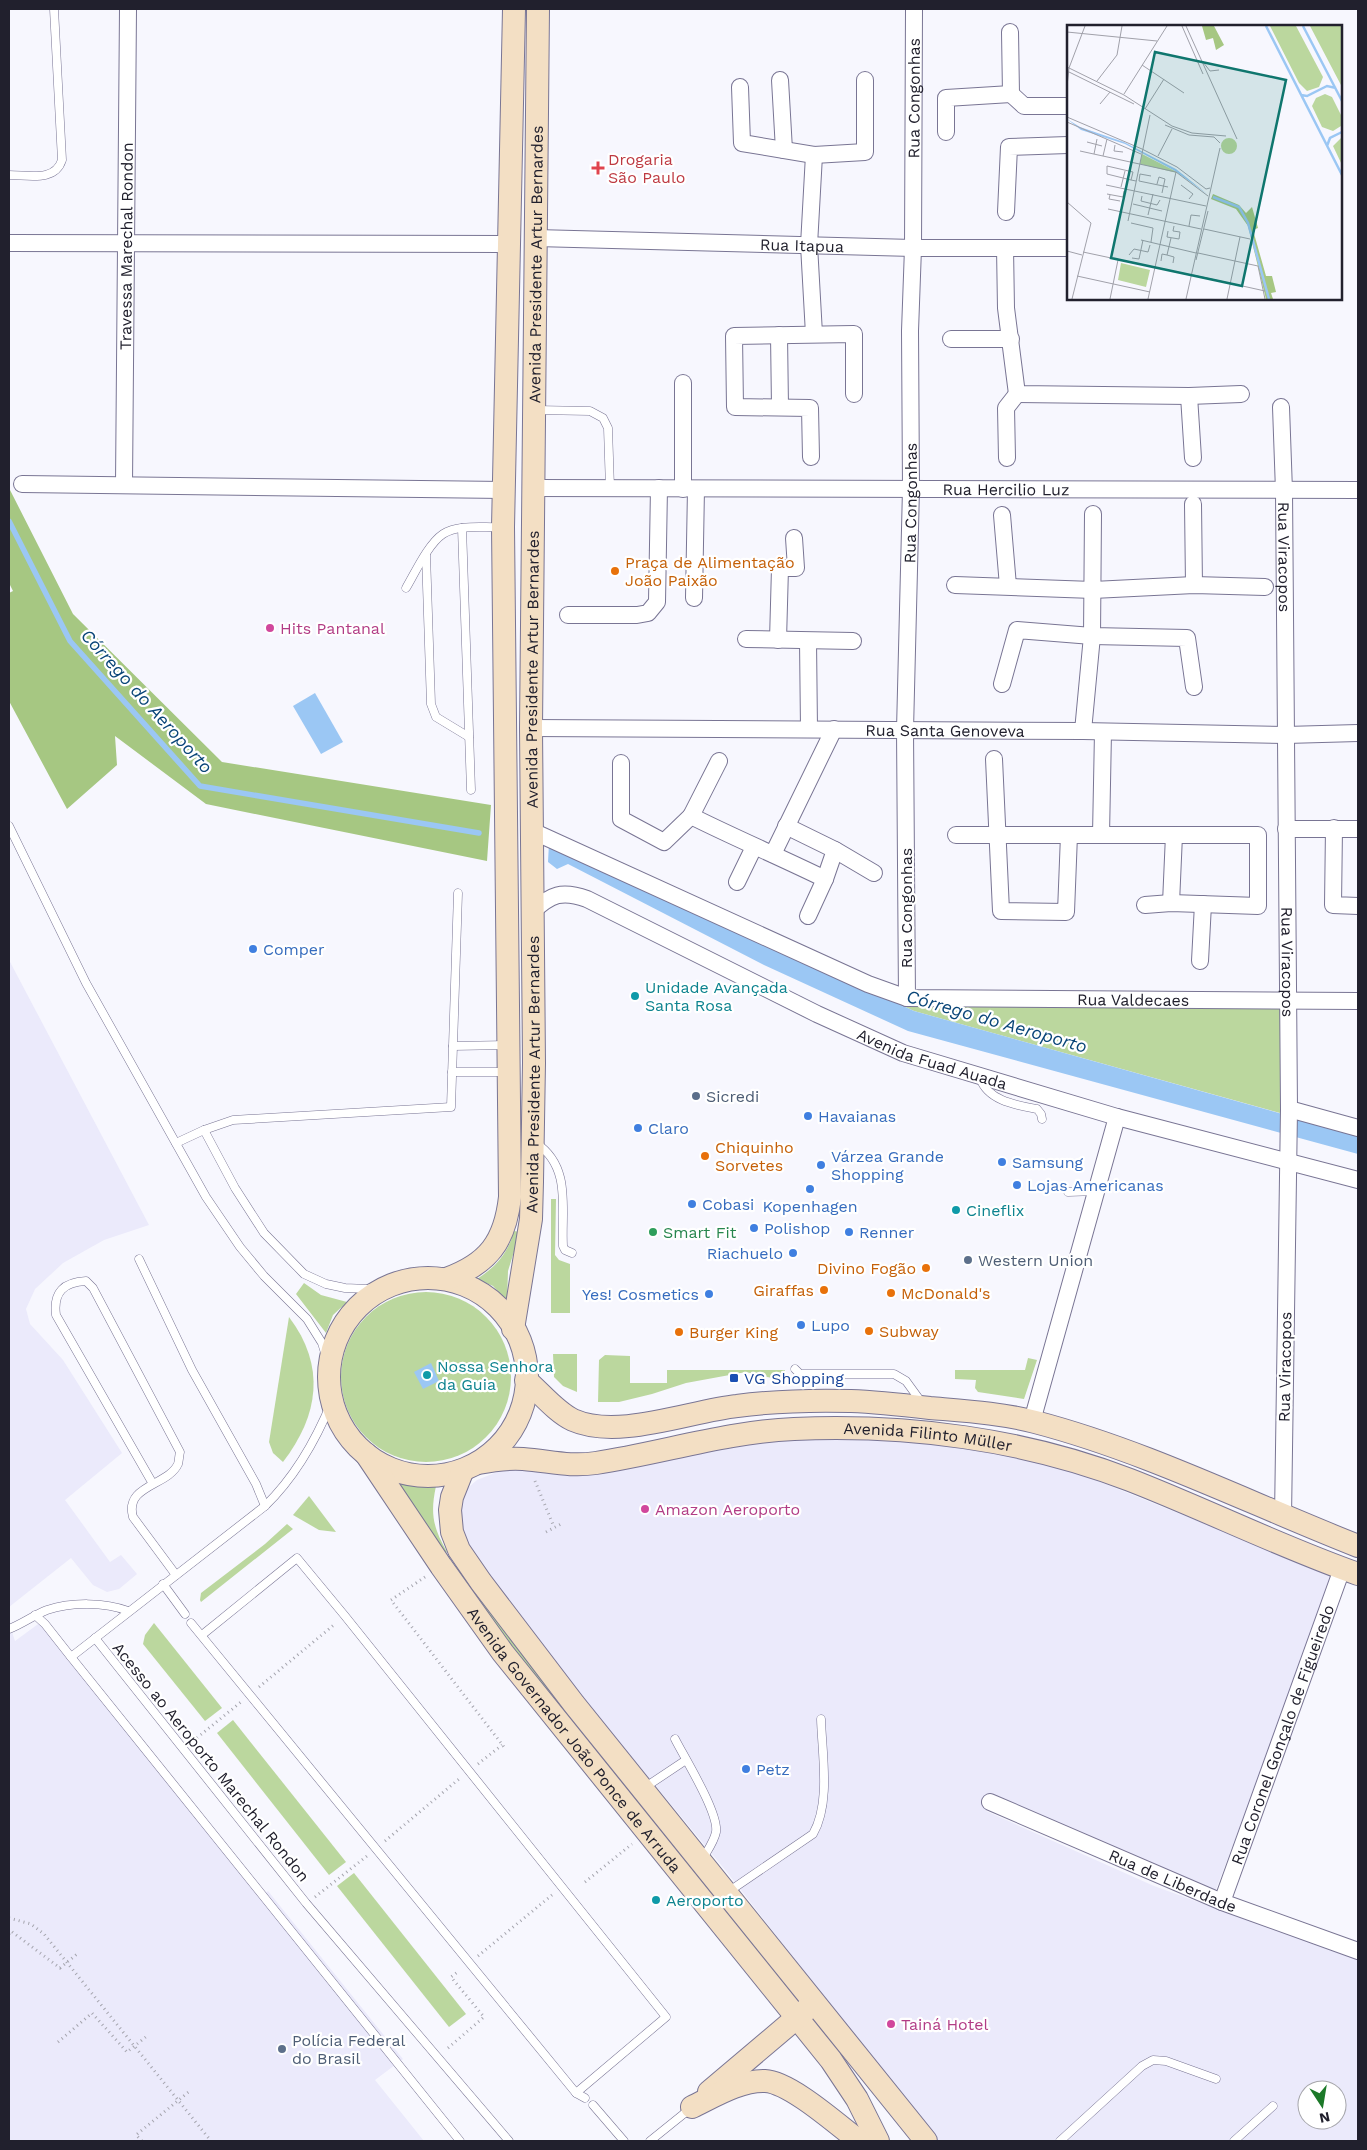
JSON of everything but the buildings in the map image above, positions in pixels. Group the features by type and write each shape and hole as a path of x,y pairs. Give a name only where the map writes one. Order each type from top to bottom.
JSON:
{"main road":[{"name":"Avenida Presidente Artur Bernardes","path":"446,1279 471,1268 486,1257 500,1240 510,1197 503,527 514,9"},
{"name":"Avenida Presidente Artur Bernardes","path":"513,1329 531,1219 533,1141 530,830 538,9"},
{"path":"366,1454 345,1430 332,1400 330,1369 337,1337 348,1318 362,1302 389,1284 414,1278 446,1279 466,1286 485,1297 501,1311 513,1329 522,1348 526,1380 520,1412 511,1431 498,1448 470,1468"},
{"name":"Avenida Filinto Müller","path":"526,1380 571,1419 584,1424 601,1426 621,1427 737,1406 852,1401 981,1412 1032,1421 1140,1457 1358,1546"},
{"name":"Avenida Filinto Müller","path":"366,1454 394,1470 415,1476 441,1478 503,1459 523,1459 575,1466 723,1437 792,1429 855,1428 940,1434 980,1439 1038,1451 1128,1479 1350,1571"},
{"name":"Avenida Governador João Ponce de Arruda","path":"366,1454 503,1653 648,1831 840,2073 857,2099 878,2141"},
{"name":"Avenida Governador João Ponce de Arruda","path":"470,1468 452,1497 450,1510 452,1532 459,1550 481,1582 574,1704 816,2002 926,2141"},
{"path":"692,2107 816,2002"},
{"path":"692,2107 750,2083 764,2081 775,2083 798,2096 859,2141"}],"street":[{"name":"Travessa Marechal Rondon","path":"124,484 128,9"},
{"name":"Rua Congonhas","path":"907,998 905,730 910,489 914,9"},
{"path":"1010,32 1011,94"},
{"path":"780,80 784,150"},
{"path":"740,87 742,143 814,155 865,152 865,80"},
{"path":"946,132 946,98 1011,94 1024,106 1067,106"},
{"path":"1006,212 1009,147 1067,145"},
{"path":"814,155 808,246 814,334"},
{"name":"Rua Itapua","path":"536,238 913,248 1067,248"},
{"path":"9,243 509,244"},
{"path":"1005,248 1006,308 1017,394 1006,408 1006,458"},
{"path":"811,458 810,408 735,407 734,336 854,334 854,394"},
{"path":"779,335 780,407"},
{"path":"951,339 1011,339"},
{"path":"682,383 690,489 694,598"},
{"path":"1017,394 1189,396 1241,394"},
{"path":"1189,396 1193,458"},
{"name":"Rua Viracopos","path":"1281,407 1284,491 1289,1110 1283,1517"},
{"path":"22,484 504,490"},
{"name":"Rua Hercilio Luz","path":"532,488 1358,490"},
{"path":"568,616 637,616 648,613 657,602 659,488"},
{"path":"1194,504 1194,585"},
{"path":"1083,731 1092,636 1093,514"},
{"path":"1002,515 1008,586"},
{"path":"778,640 780,568 796,568 794,538"},
{"path":"955,584 1093,590 1194,585 1265,587"},
{"path":"1002,684 1017,630 1092,636 1187,638 1194,687"},
{"path":"746,638 853,641"},
{"path":"808,641 809,729"},
{"name":"Rua Santa Genoveva","path":"531,728 1083,731 1286,735 1358,733"},
{"path":"773,854 834,729"},
{"path":"1101,835 1103,732"},
{"path":"994,759 1001,911 1066,912 1069,835"},
{"path":"621,763 621,819 664,842 691,816 719,761"},
{"path":"691,816 825,879"},
{"path":"786,826 835,850 874,873"},
{"path":"1334,828 1333,905 1358,906"},
{"path":"1286,829 1358,829"},
{"path":"530,830 868,984 907,998"},
{"path":"1171,903 1174,834"},
{"path":"956,835 1258,835 1258,906 1171,903 1145,905"},
{"path":"737,882 754,847"},
{"path":"808,916 825,879 835,850"},
{"name":"Avenida Fuad Auada","path":"532,912 544,901 555,895 571,894 586,899 799,1005 894,1049 1117,1117 1358,1180"},
{"path":"1200,961 1203,904"},
{"name":"Rua Valdecaes","path":"907,998 1358,1001"},
{"path":"1289,1110 1358,1128"},
{"path":"1032,1421 1117,1117"},
{"name":"Rua Coronel Gonçalo de Figueiredo","path":"1222,1902 1350,1571"},
{"name":"Rua de Liberdade","path":"990,1802 1222,1902 1358,1951"}],"lane":[{"path":"9,175 51,175 59,170 62,160 54,9"},
{"path":"533,410 590,410 603,418 608,428 610,488"},
{"path":"406,588 432,544 444,533 462,528 503,527"},
{"path":"462,528 471,790"},
{"path":"426,555 431,704 436,717 469,737"},
{"path":"9,826 86,983 206,1196 240,1247 264,1276 311,1325 322,1343 330,1369"},
{"path":"176,1143 204,1130 233,1120 451,1107 458,893"},
{"path":"453,1046 509,1045"},
{"path":"452,1072 510,1072"},
{"path":"980,1076 984,1086 992,1095 1037,1110 1041,1114 1042,1119"},
{"path":"204,1130 235,1188 264,1233 304,1274 326,1284 345,1288 368,1289 389,1284"},
{"path":"533,1141 548,1153 560,1172 563,1191 562,1246 565,1250 572,1253"},
{"path":"1068,1192 1096,1191"},
{"path":"138,1259 192,1370 256,1484 265,1506"},
{"path":"153,1484 56,1315 55,1302 59,1294 65,1287 76,1282 86,1281 93,1288 180,1452 178,1464 172,1471 153,1484 140,1492 130,1508 132,1517 176,1575"},
{"path":"795,1369 800,1374 894,1374 909,1384 924,1407"},
{"name":"Acesso ao Aeroporto Marechal Rondon","path":"332,1400 305,1458 277,1495 94,1638 306,1903 508,2141"},
{"path":"202,1636 297,1558 345,1616 666,2017 576,2093"},
{"path":"163,1584 185,1614"},
{"path":"9,1629 35,1615 64,1606 112,1606 128,1611"},
{"path":"35,1615 460,2141"},
{"path":"191,1623 576,2093 585,2098"},
{"path":"70,1657 94,1638"},
{"path":"727,1893 813,1834 820,1822 823,1807 821,1719"},
{"path":"675,1739 716,1821 714,1838 701,1862"},
{"path":"642,1789 686,1760"},
{"path":"1060,2141 1142,2066 1153,2060 1166,2061 1216,2079"},
{"path":"593,2105 624,2141"},
{"path":"1234,2141 1273,2106"},
{"path":"650,2141 692,2107"}],"path":[{"path":"534,1478 554,1527"},
{"path":"546,1532 561,1524"},
{"path":"306,1903 469,1771 503,1746 391,1600 428,1575"},
{"path":"183,1749 345,1616"},
{"path":"585,1882 648,1831"},
{"path":"9,1918 36,1927 211,2141"},
{"path":"9,1934 11,1931 60,1968 77,1954"},
{"path":"58,2042 92,2013 127,2052 147,2036"},
{"path":"142,2141 136,2135 191,2090"}],"shaded area":[{"path":"9,960 149,1225 104,1240 63,1263 35,1289 26,1309 30,1324 63,1360 122,1453 65,1500 110,1562 121,1555 137,1574 119,1589 107,1592 93,1585 71,1558 9,1607"},
{"path":"769,1437 884,1437 1033,1455 1335,1576 1215,1892 992,1796 986,1811 1154,1886 1358,1960 1358,2141 936,2141 726,1871 536,1641 460,1536 462,1493 477,1480 502,1470"},
{"path":"45,1619 172,1776 167,1780 261,1897 268,1891 403,2059 375,2080 424,2141 9,2141 9,1623 15,1641"}],"green space":[{"path":"9,488 73,614 222,762 491,805 487,861 206,804 115,736 117,765 67,809 9,701 9,593 13,591 9,583"},
{"path":"549,843 891,997 1281,1008 1280,1113 914,1011"},
{"path":"551,1199 556,1199 555,1255 559,1260 570,1264 570,1313 551,1313"},
{"path":"514,1231 520,1232 508,1271 507,1301 493,1286 477,1279 490,1270 505,1253"},
{"path":"304,1283 321,1295 347,1302 333,1315 326,1333 296,1294"},
{"path":"426,1292 451,1296 466,1302 480,1311 492,1323 501,1337 507,1352 511,1377 507,1402 501,1417 492,1431 480,1443 466,1452 451,1458 426,1462 401,1458 386,1452 372,1443 360,1431 351,1417 345,1402 341,1377 345,1352 351,1337 360,1323 372,1311 386,1302 401,1296"},
{"path":"289,1317 301,1335 309,1354 313,1372 313,1390 304,1426 283,1462 273,1453 269,1442"},
{"path":"553,1354 577,1354 577,1392 563,1386 554,1377"},
{"path":"605,1355 630,1356 630,1383 667,1383 667,1370 785,1370 785,1381 746,1372 686,1383 619,1402 598,1402 599,1360"},
{"path":"1028,1358 1037,1360 1024,1399 978,1392 975,1388 976,1380 955,1379 955,1370 1025,1370"},
{"path":"393,1480 411,1486 436,1486 433,1505 434,1520 447,1552 442,1555"},
{"path":"309,1496 336,1532 319,1530 293,1515"},
{"path":"287,1524 293,1529 201,1602 201,1593 265,1544"},
{"path":"458,1566 792,1993 787,1998 453,1571"},
{"path":"154,1623 222,1708 205,1721 143,1644 145,1635"},
{"path":"233,1720 346,1862 329,1875 217,1733"},
{"path":"354,1873 466,2014 449,2027 337,1886"}],"water":[{"path":"315,693 343,742 321,754 293,706"},
{"path":"549,843 914,1011 1358,1135 1358,1154 908,1031 764,965 568,864 557,869 548,862"},
{"path":"431,1363 439,1381 423,1389 414,1372"}],"waterway":[{"name":"Córrego do Aeroporto","path":"9,521 70,641 200,786 479,833"}],"place":[{"name":"Drogaria São Paulo","path":"598,168"},
{"name":"Praça de Alimentação João Paixão","path":"615,571"},
{"name":"Hits Pantanal","path":"270,628"},
{"name":"Comper","path":"253,949"},
{"name":"Unidade Avançada Santa Rosa","path":"635,996"},
{"name":"Sicredi","path":"696,1096"},
{"name":"Havaianas","path":"808,1116"},
{"name":"Claro","path":"638,1128"},
{"name":"Chiquinho Sorvetes","path":"705,1156"},
{"name":"Samsung","path":"1002,1162"},
{"name":"Várzea Grande Shopping","path":"821,1165"},
{"name":"Lojas Americanas","path":"1017,1185"},
{"name":"Kopenhagen","path":"810,1189"},
{"name":"Cobasi","path":"692,1204"},
{"name":"Cineflix","path":"956,1210"},
{"name":"Polishop","path":"754,1228"},
{"name":"Smart Fit","path":"653,1232"},
{"name":"Renner","path":"849,1232"},
{"name":"Riachuelo","path":"793,1253"},
{"name":"Western Union","path":"968,1260"},
{"name":"Divino Fogão","path":"926,1268"},
{"name":"Giraffas","path":"824,1290"},
{"name":"McDonald's","path":"891,1293"},
{"name":"Yes! Cosmetics","path":"709,1294"},
{"name":"Lupo","path":"801,1325"},
{"name":"Subway","path":"869,1331"},
{"name":"Burger King","path":"679,1332"},
{"name":"Nossa Senhora da Guia","path":"427,1375"},
{"name":"VG Shopping","path":"734,1378"},
{"name":"Amazon Aeroporto","path":"645,1509"},
{"name":"Petz","path":"746,1769"},
{"name":"Aeroporto","path":"656,1900"},
{"name":"Tainá Hotel","path":"891,2024"},
{"name":"Polícia Federal do Brasil","path":"282,2049"}]}
